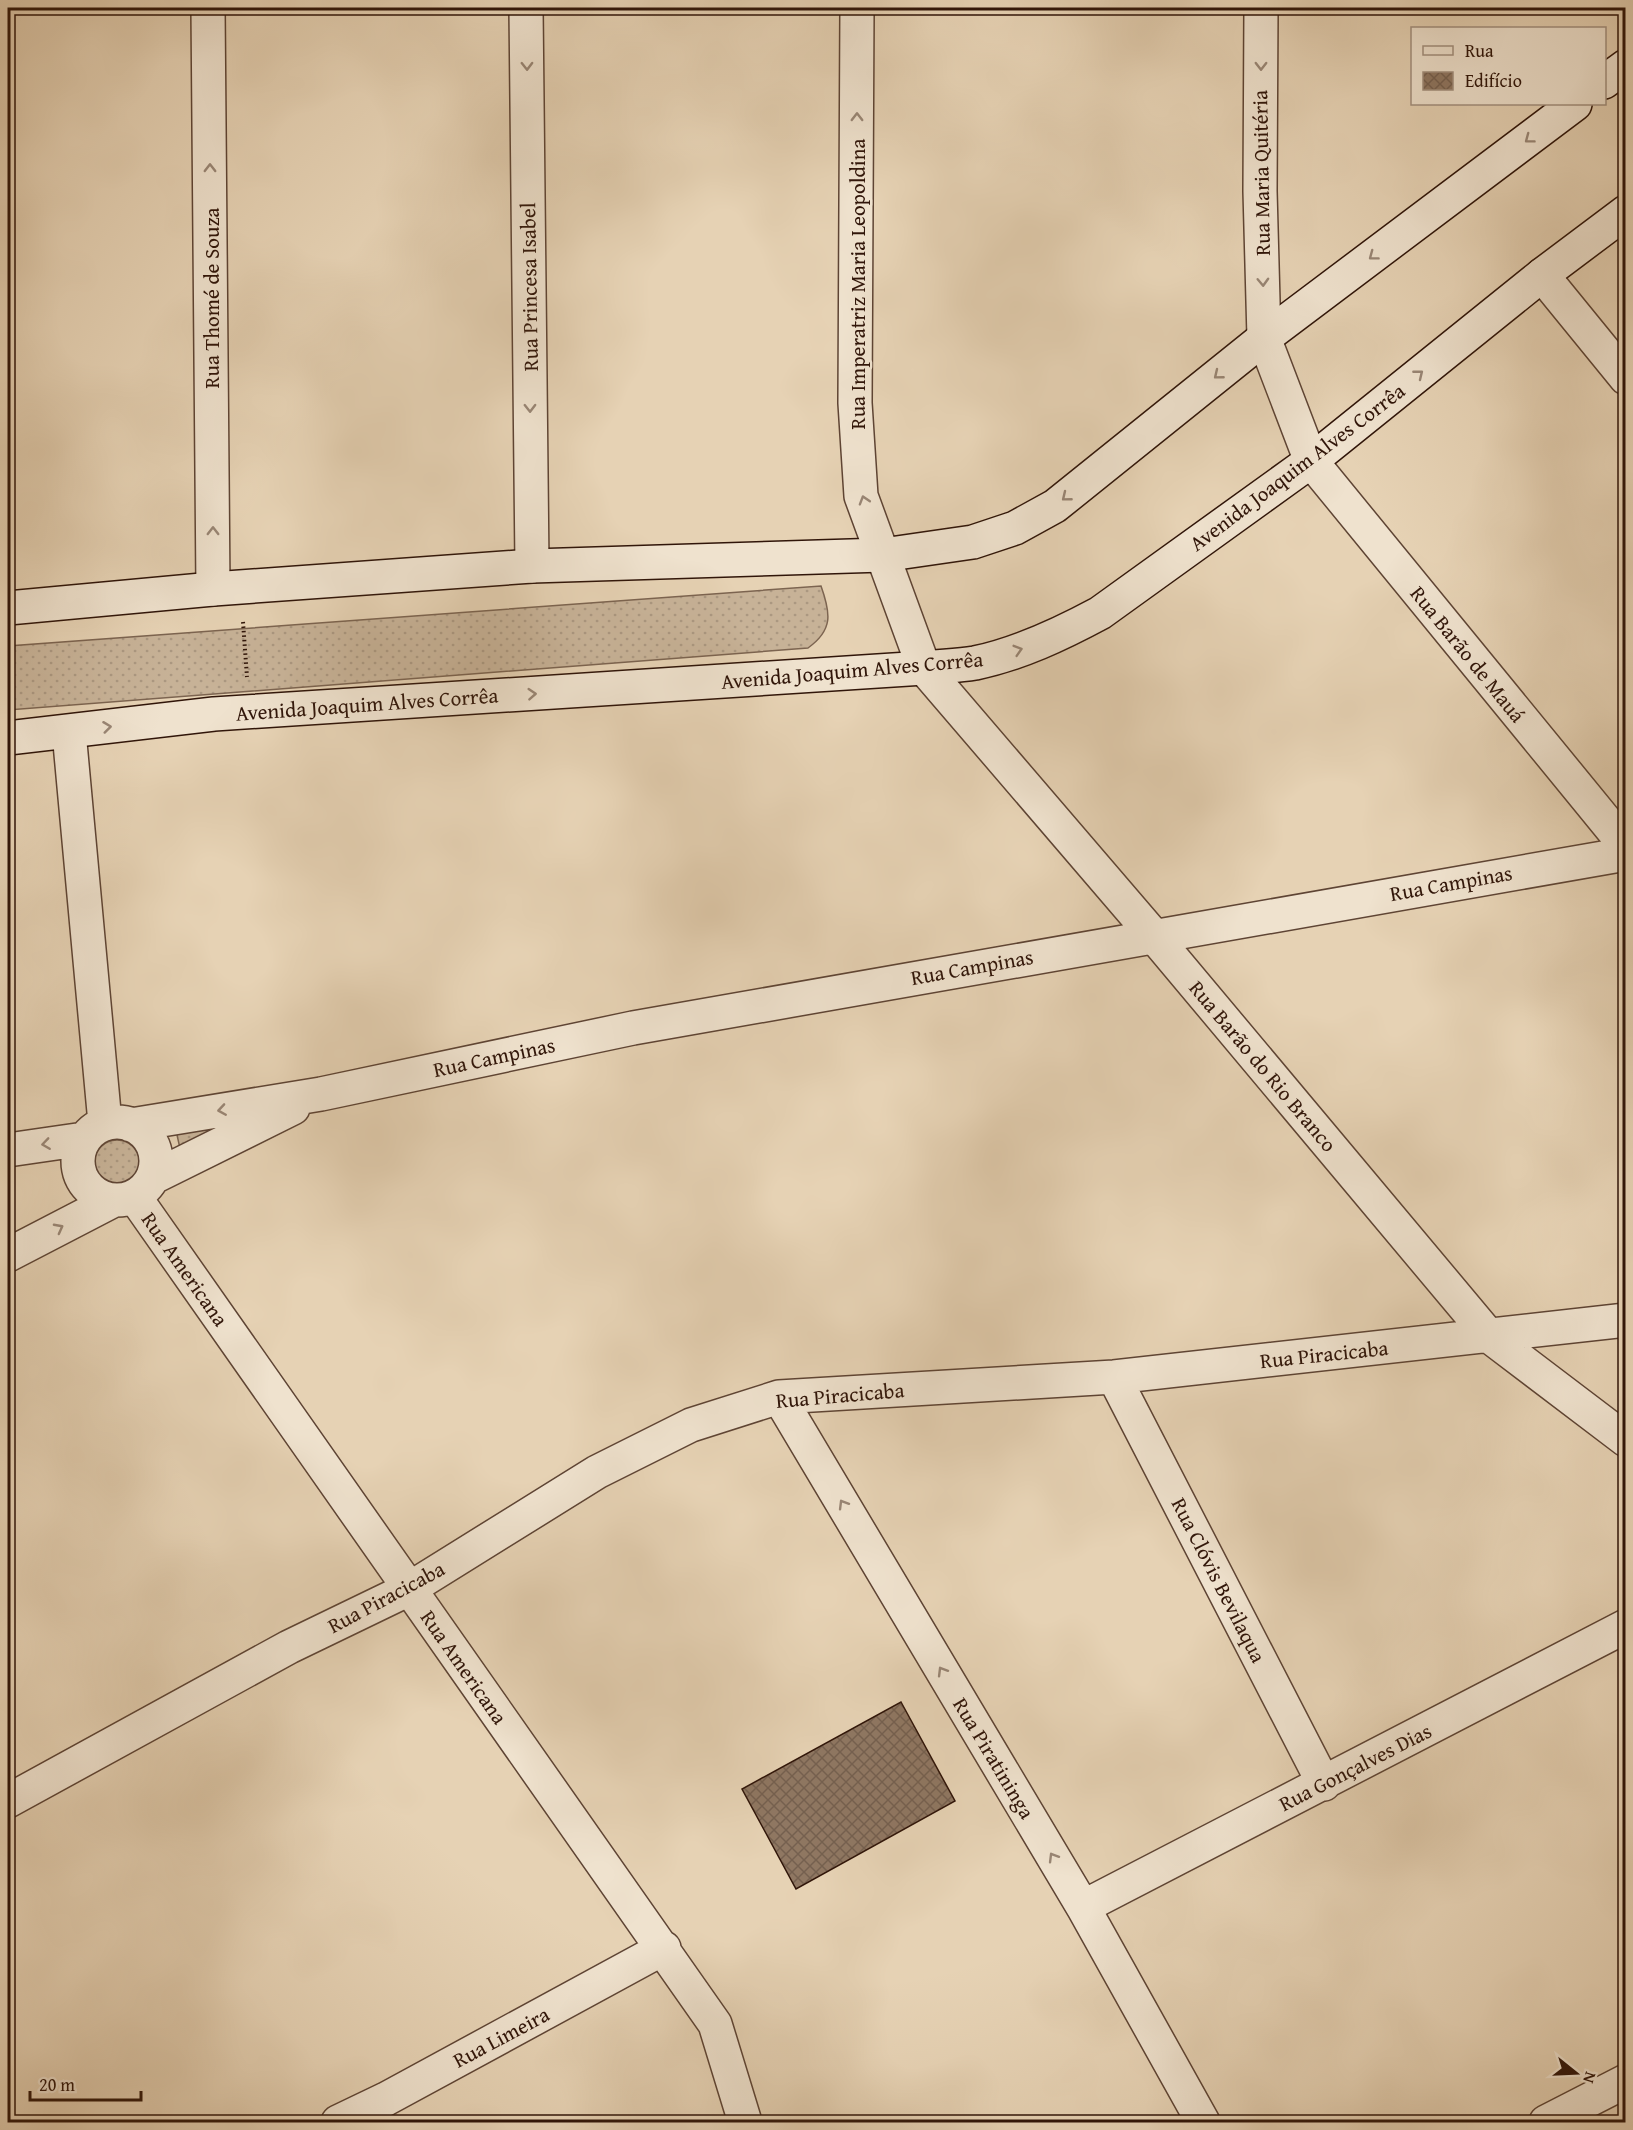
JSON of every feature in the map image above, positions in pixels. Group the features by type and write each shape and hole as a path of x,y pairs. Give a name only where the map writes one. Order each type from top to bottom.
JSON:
{"street":[{"name":"Rua Thomé de Souza","path":"208,8 227,589"},
{"name":"Rua Princesa Isabel","path":"526,8 532,566"},
{"name":"Rua Imperatriz Maria Leopoldina","path":"857,8 855,403 861,496 924,668"},
{"name":"Rua Maria Quitéria","path":"1261,8 1260,190 1264,338 1311,461"},
{"path":"1606,81 1626,66"},
{"path":"8,609 227,589 532,566 883,555 973,542 1015,528 1055,506 1264,338 1574,105"},
{"name":"Avenida Joaquim Alves Corrêa","path":"8,738 249,711 975,663 1063,633 1100,613 1311,461 1542,276 1626,212"},
{"path":"1542,276 1626,378"},
{"name":"Rua Barão de Mauá","path":"1311,461 1626,846"},
{"name":"Rua Barão do Rio Branco","path":"924,668 1154,935 1489,1336 1626,1440"},
{"path":"69,732 106,1129 77,1164 80,1177 97,1195 133,1191 155,1160 150,1141 142,1131 106,1129"},
{"name":"Rua Campinas","path":"8,1150 106,1129 321,1094 633,1028 1626,854"},
{"name":"Rua Campinas","path":"8,1255 321,1094"},
{"name":"Rua Americana","path":"133,1191 715,2024 742,2120"},
{"name":"Rua Piracicaba","path":"8,1801 289,1647 409,1589 597,1472 692,1425 779,1397 1113,1377 1626,1320"},
{"name":"Rua Clóvis Bevilaqua","path":"1113,1377 1324,1784"},
{"name":"Rua Piratininga","path":"779,1397 1083,1907 1203,2122"},
{"name":"Rua Gonçalves Dias","path":"1083,1907 1626,1626"},
{"name":"Rua Limeira","path":"338,2122 386,2111 664,1948"},
{"path":"1546,2122 1626,2081"}],"path":[{"path":"227,589 249,711"}],"shaded area":[{"path":"821,586 827,605 828,621 822,635 808,648 8,710 8,646"},
{"path":"255,1117 181,1153 175,1126"},
{"path":"117,1140 133,1147 140,1163 133,1179 117,1186 101,1179 94,1163 101,1147"}],"building":[{"path":"901,1702 955,1801 796,1889 742,1789"}]}
